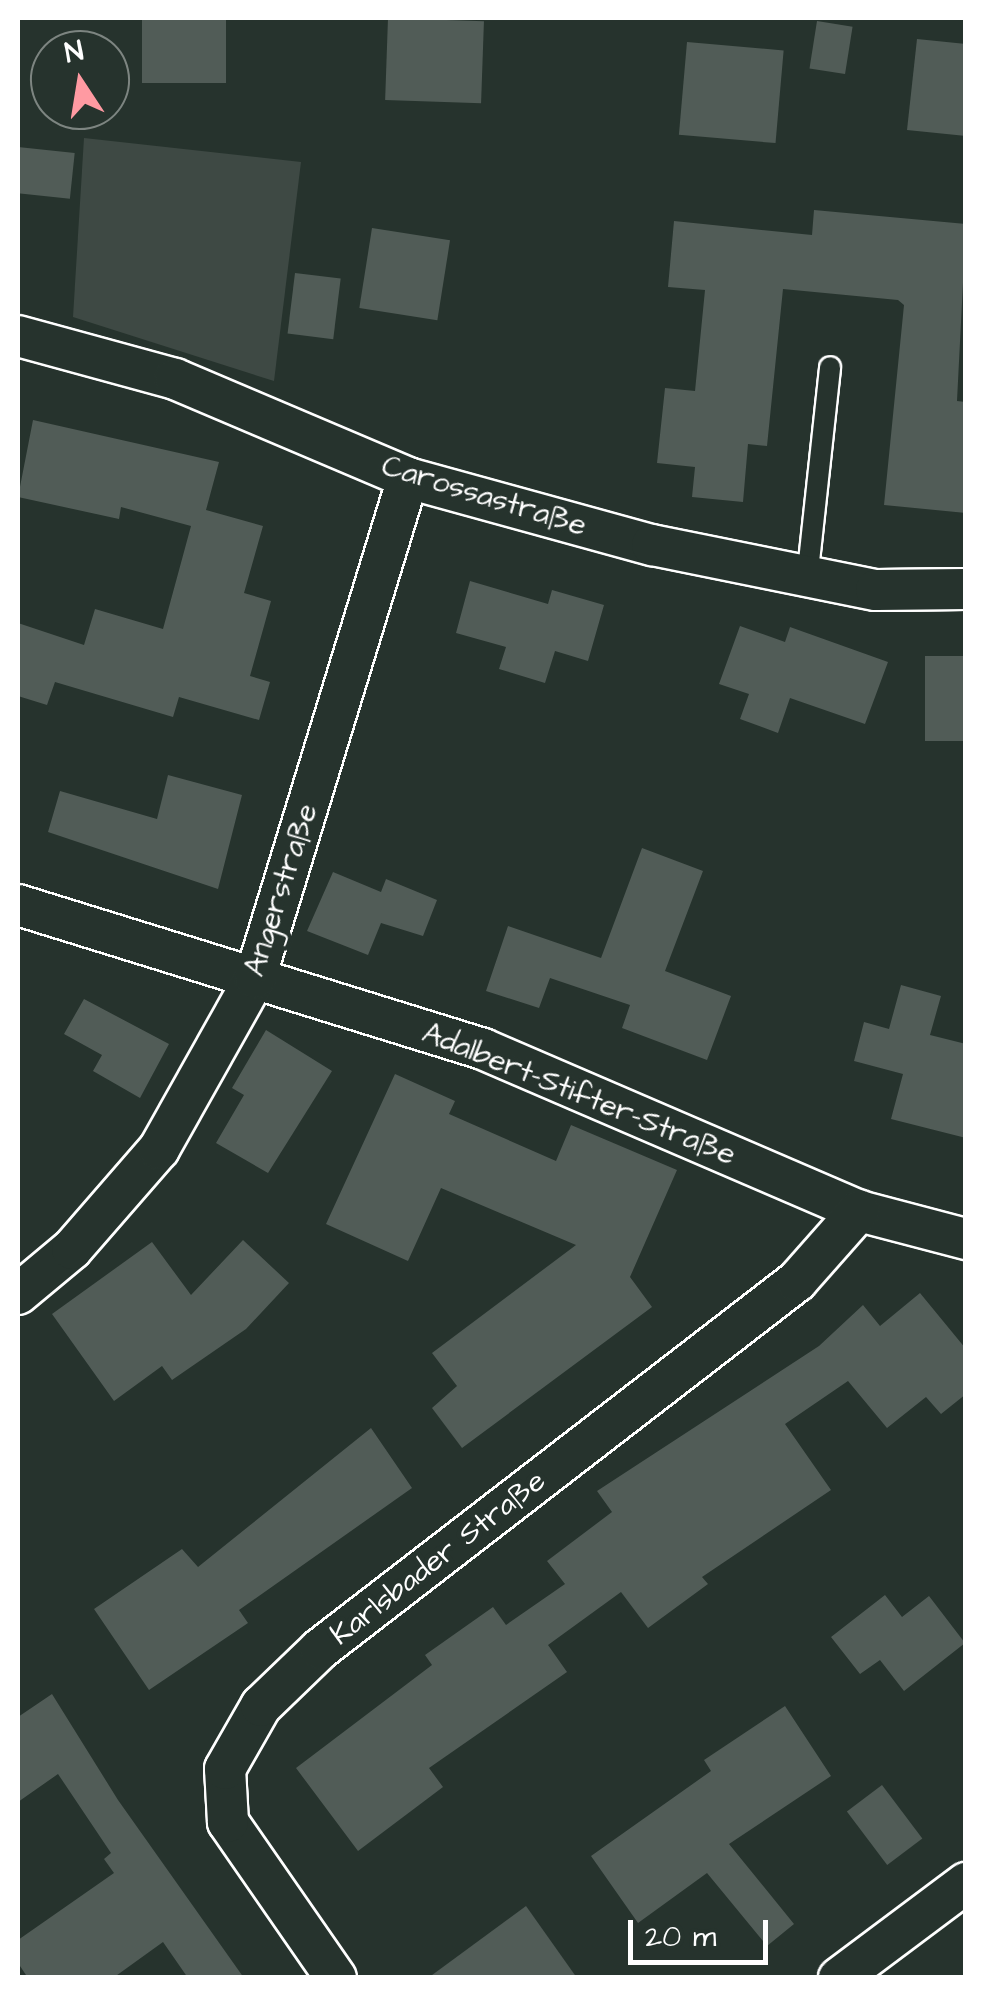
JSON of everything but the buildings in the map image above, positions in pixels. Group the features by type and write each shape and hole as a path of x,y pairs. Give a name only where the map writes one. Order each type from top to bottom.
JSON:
{"street":[{"name":"Carossastraße","path":"18,336 175,379 408,478 807,580 908,592 966,589"},
{"name":"Angerstraße","path":"18,1294 72,1249 159,1148 256,978 408,478"},
{"name":"Adalbert-Stifter-Straße","path":"18,905 483,1049 859,1210 966,1240"},
{"name":"Karlsbader Straße","path":"336,1978 228,1822 225,1769 261,1706 320,1649 798,1280 859,1210"},
{"path":"839,1978 966,1883"}],"lane":[{"path":"807,580 830,367"}],"shaded area":[{"path":"84,138 301,162 274,381 73,317"}]}
